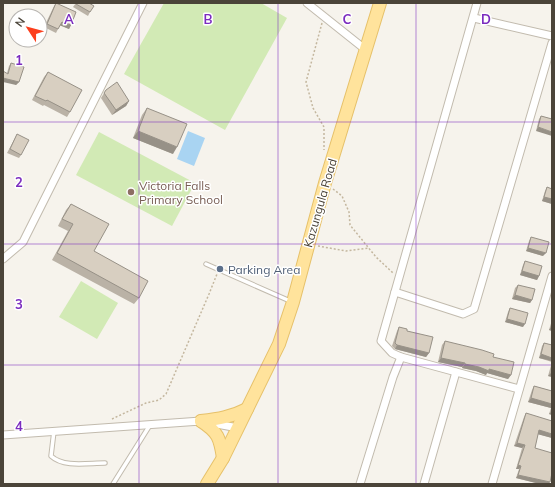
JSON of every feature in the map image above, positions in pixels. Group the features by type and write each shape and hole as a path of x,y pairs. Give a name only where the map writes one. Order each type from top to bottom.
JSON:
{"main road":[{"name":"Kazungula Road","path":"207,484 223,458 279,344 293,302 325,183 380,3"},
{"path":"201,421 224,418 247,409"},
{"path":"201,421 213,429 217,434 221,444 223,458"}],"street":[{"path":"3,259 22,242 26,236 143,3"},
{"path":"307,3 366,50"},
{"path":"477,3 474,18 381,341 392,353 402,357 519,389"},
{"path":"474,18 552,36"},
{"path":"396,292 463,314 474,309 552,43"},
{"path":"492,484 552,276"},
{"path":"360,484 393,377 402,357"},
{"path":"424,484 456,372"},
{"path":"3,435 201,421 238,428"}],"lane":[{"path":"206,264 293,302"},
{"path":"113,484 150,425"},
{"path":"54,431 50,456 56,460 66,463 105,463"}],"path":[{"path":"324,16 306,82 313,108 324,127 324,156"},
{"path":"325,183 342,196 349,212 350,225 369,248 399,279"},
{"path":"308,244 346,251 369,248"},
{"path":"98,428 146,403 159,400 166,394 218,270"}],"green space":[{"path":"164,3 261,3 287,18 225,130 124,74"},
{"path":"99,132 195,183 172,226 76,175"},
{"path":"81,281 118,303 97,339 59,317"}],"water":[{"path":"188,131 205,138 194,166 177,159"}],"building":[{"path":"56,3 76,12 71,25 62,22 58,29 48,24"},
{"path":"76,3 89,3 94,6 90,12"},
{"path":"11,63 24,67 19,82 3,78 3,71 8,74"},
{"path":"48,72 82,90 70,112 47,100 46,101 35,96"},
{"path":"117,82 129,101 116,110 104,93"},
{"path":"147,108 187,124 177,147 138,131"},
{"path":"541,116 552,119 552,132 538,127"},
{"path":"17,134 29,140 21,155 10,149"},
{"path":"547,187 552,189 552,199 544,197"},
{"path":"71,204 109,224 94,251 148,281 139,298 57,253 73,224 62,219"},
{"path":"531,237 549,242 546,253 528,248"},
{"path":"525,261 542,266 539,276 522,271"},
{"path":"518,285 535,289 532,300 515,295"},
{"path":"510,308 528,313 525,324 507,319"},
{"path":"399,327 407,329 407,331 433,337 429,353 397,345 395,343"},
{"path":"445,341 482,350 494,354 493,357 514,362 511,375 489,369 489,371 465,363 441,358"},
{"path":"544,343 552,345 552,358 541,354"},
{"path":"534,386 552,391 552,404 531,398"},
{"path":"526,413 552,421 552,434 539,430 535,448 552,453 552,473 550,482 518,475 521,466 518,465 525,445 517,443"}],"place":[{"name":"Victoria Falls Primary School","path":"131,192"},
{"name":"Parking Area","path":"220,269"}]}
